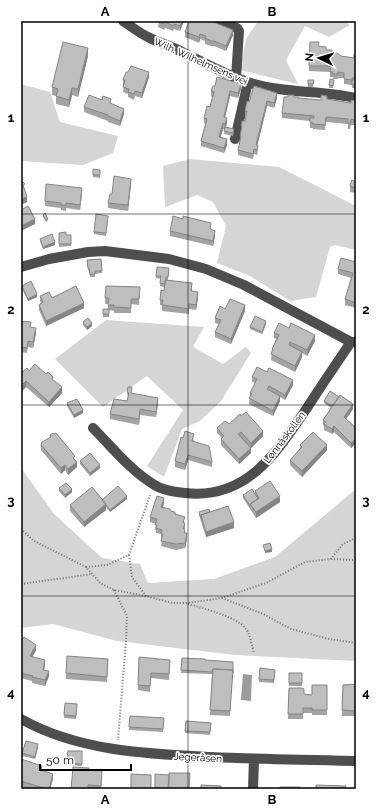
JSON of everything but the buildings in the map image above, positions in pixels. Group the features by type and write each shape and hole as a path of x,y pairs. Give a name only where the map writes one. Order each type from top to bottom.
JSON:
{"street":[{"name":"Wilh. Wilhelmsens vei","path":"123,21 148,37 216,69 248,82 289,91 321,93 356,98"},
{"path":"220,21 237,28 239,31 236,78"},
{"path":"235,139 248,82"},
{"name":"Lønnåskollen","path":"21,267 49,259 88,252 105,251 169,259 206,269 244,285 353,342 286,438 266,463 243,481 222,490 195,494 176,492 154,485 128,464 94,428"},
{"name":"Jegeråsen","path":"21,719 74,740 118,750 168,755 254,759 356,761"},
{"path":"253,789 254,759"}],"path":[{"path":"146,596 132,577 129,555 154,485"},
{"path":"21,529 34,541 86,567 100,583 114,590 173,603 187,603 222,598 266,583 305,562 331,559 356,560"},
{"path":"331,559 343,544 356,538"},
{"path":"86,567 107,565 129,555"},
{"path":"21,584 92,574"},
{"path":"114,590 127,616 118,750"},
{"path":"222,598 263,614 291,629 330,639 356,643"},
{"path":"187,603 232,619 246,629 254,653"}],"shaded area":[{"path":"258,21 344,21 350,25 329,37 305,26 286,60 298,84 240,70 246,39"},
{"path":"21,84 50,92 60,122 118,136 113,153 83,165 21,161"},
{"path":"190,159 279,167 356,206 356,250 335,245 330,247 316,297 290,301 250,276 217,263 226,226 213,202 197,195 165,207 163,166"},
{"path":"106,320 204,327 193,347 223,364 246,347 251,353 221,401 200,421 182,429 164,477 147,466 183,410 147,376 103,407 55,359"},
{"path":"21,468 54,514 102,558 140,564 148,583 214,579 275,557 356,489 356,661 235,655 117,641 53,624 21,628"},
{"path":"243,674 252,675 251,701 241,700"}]}
